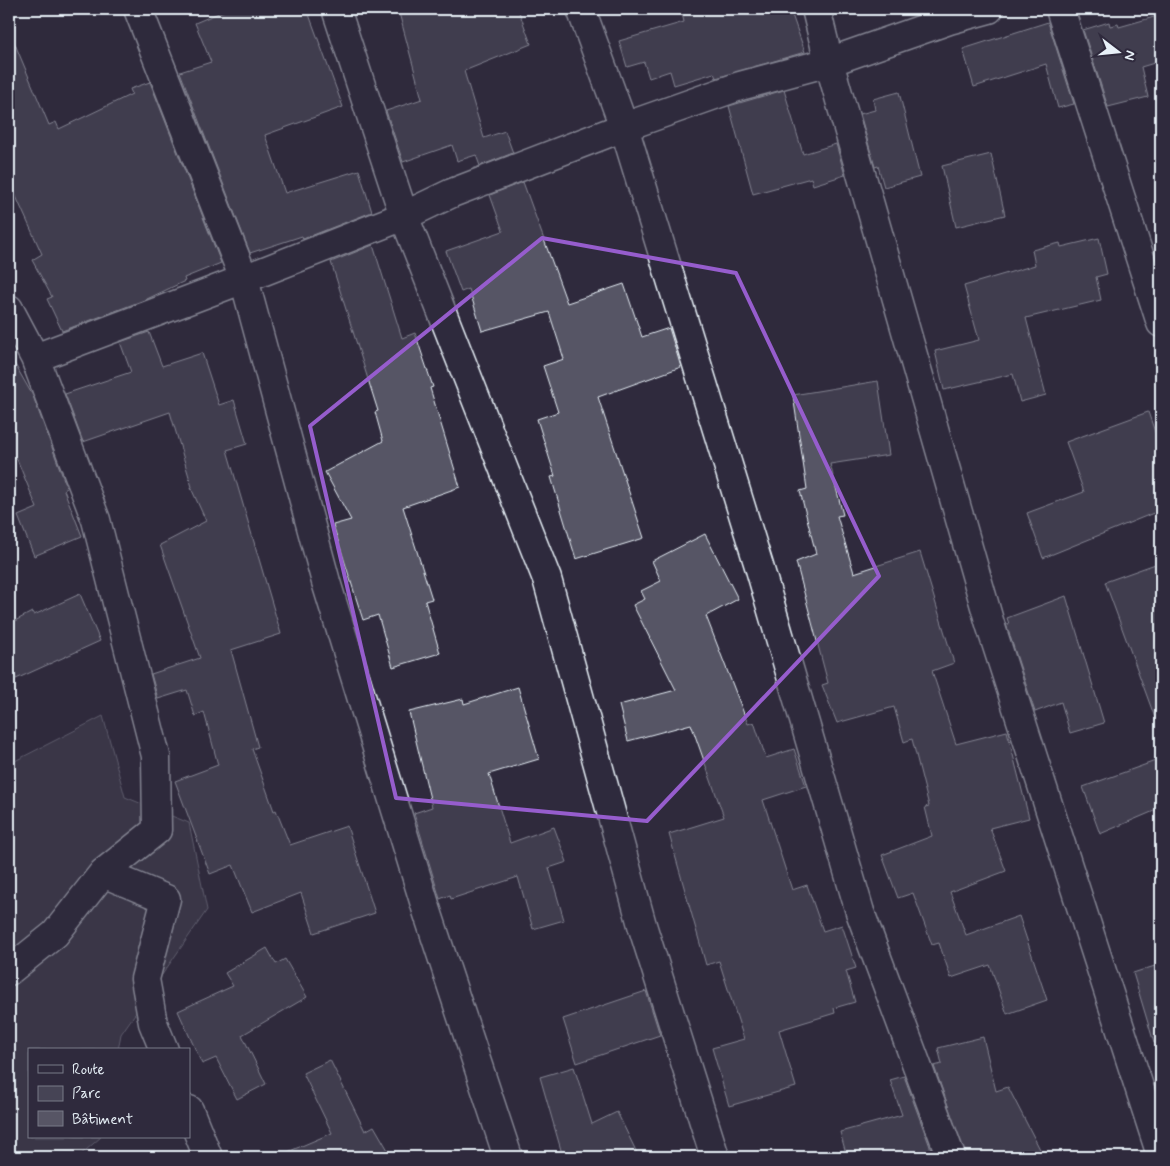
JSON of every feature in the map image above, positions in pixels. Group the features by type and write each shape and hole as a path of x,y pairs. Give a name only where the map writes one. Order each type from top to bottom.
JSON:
{"street":[{"path":"138,9 244,279 326,582 427,911 508,1157"},
{"path":"336,9 404,216 546,579 642,925 715,1157"},
{"path":"582,9 624,126 759,566 860,912 951,1157"},
{"path":"816,9 828,62 990,624 1161,1155"},
{"path":"35,358 404,216 452,192 624,126 740,86 828,62 949,20 989,9"},
{"path":"1060,9 1161,323"},
{"path":"9,309 35,358 96,520 156,756 157,830 103,873 55,934 9,971"},
{"path":"103,873 166,899 145,978 153,1023 163,1048"},
{"path":"190,1112 208,1157"}],"highlighted area":[{"path":"542,238 736,273 879,576 647,821 396,798 310,426"}],"green space":[{"path":"103,716 125,797 189,823 207,910 121,1034 118,1048 28,1048 28,1138 100,1138 78,1157 9,1157 9,764"}],"building":[{"path":"228,9 307,9 343,107 265,135 285,193 359,170 372,212 303,239 302,236 250,253 180,72 211,62 195,23"},
{"path":"398,9 518,9 531,44 464,71 484,138 505,131 513,153 480,166 476,155 457,161 452,145 403,162 386,111 422,99"},
{"path":"681,9 790,9 805,52 716,78 714,73 674,85 670,71 649,78 644,62 627,67 619,41 684,22"},
{"path":"1161,15 1161,61 1141,67 1148,97 1108,107 1083,30 1109,22 1110,26 1118,24 1119,27"},
{"path":"1048,22 1074,104 1058,108 1046,64 974,87 963,49"},
{"path":"9,30 49,125 56,122 59,129 132,94 130,89 150,82 221,263 184,278 185,281 147,299 62,331 47,299 52,297 32,260 42,254 9,181"},
{"path":"784,90 803,154 836,144 845,175 813,185 811,178 753,194 729,106"},
{"path":"899,92 920,177 884,187 878,166 875,167 860,114 875,110 873,99"},
{"path":"991,154 1005,215 956,227 942,166"},
{"path":"523,182 567,303 624,284 642,337 669,328 681,367 598,397 644,538 576,559 551,477 555,476 537,419 558,412 543,366 564,359 549,312 482,331 469,289 461,292 446,251 503,231 490,195"},
{"path":"1099,238 1107,274 1096,277 1101,300 1026,318 1046,395 1020,402 1013,374 944,390 935,351 979,340 964,286 1035,265 1032,250 1060,243 1061,247"},
{"path":"373,245 402,338 415,333 433,387 430,388 460,487 403,507 432,599 425,601 440,653 393,667 378,615 363,620 333,525 351,520 325,472 383,441 375,412 378,411 331,262"},
{"path":"149,332 162,366 202,353 219,405 234,400 247,444 227,450 281,634 231,650 258,747 252,749 274,811 276,810 290,845 347,826 375,913 314,933 301,893 252,912 233,865 210,874 175,781 218,765 204,712 195,716 187,690 158,699 151,674 200,658 160,545 206,521 191,488 170,412 83,442 65,394 131,372 120,342"},
{"path":"9,354 33,396 67,488 64,490 82,536 34,556 18,516 37,508 16,457 9,461"},
{"path":"878,381 889,455 830,464 843,515 837,516 854,573 920,552 954,663 932,671 956,744 1007,731 1029,818 990,828 1006,871 950,892 966,935 1019,916 1047,1000 1007,1014 990,965 951,978 939,943 932,945 913,893 898,898 882,855 932,836 925,807 929,806 912,739 904,742 894,707 837,723 822,685 828,683 796,562 816,554 800,491 807,489 793,395"},
{"path":"1148,412 1161,449 1161,510 1043,558 1027,513 1084,492 1066,442"},
{"path":"705,534 738,599 706,616 748,724 754,722 766,758 794,749 806,786 763,800 792,890 807,885 823,931 842,925 856,968 846,971 855,1002 834,1008 835,1013 779,1030 796,1087 729,1106 712,1048 744,1039 719,961 706,965 669,834 724,817 691,724 628,741 619,705 676,690 633,605 645,599 641,591 661,581 652,561"},
{"path":"1161,562 1161,725 1158,726 1105,582"},
{"path":"80,594 100,641 16,679 9,665 9,624 32,612 34,615"},
{"path":"1066,596 1104,723 1070,733 1061,702 1035,712 1006,624 1009,624 1007,618"},
{"path":"518,687 539,759 489,774 510,843 554,827 567,862 549,868 564,920 533,929 518,877 451,899 450,895 440,899 414,813 432,807 409,712 463,699 464,704"},
{"path":"1161,759 1161,808 1100,834 1083,787"},
{"path":"267,948 276,964 285,959 307,997 242,1035 266,1084 237,1099 216,1058 202,1064 178,1011 233,986 225,973"},
{"path":"1161,964 1161,1042 1154,1043 1133,973"},
{"path":"646,991 660,1035 577,1063 563,1019"},
{"path":"983,1037 996,1091 1008,1087 1044,1157 966,1157 934,1066 942,1064 938,1048"},
{"path":"330,1060 365,1131 374,1126 392,1157 276,1157 332,1133 303,1073"},
{"path":"574,1067 592,1124 617,1112 639,1157 563,1157 540,1077"},
{"path":"904,1076 932,1152 912,1157 847,1157 840,1132 902,1115 890,1080"}]}
